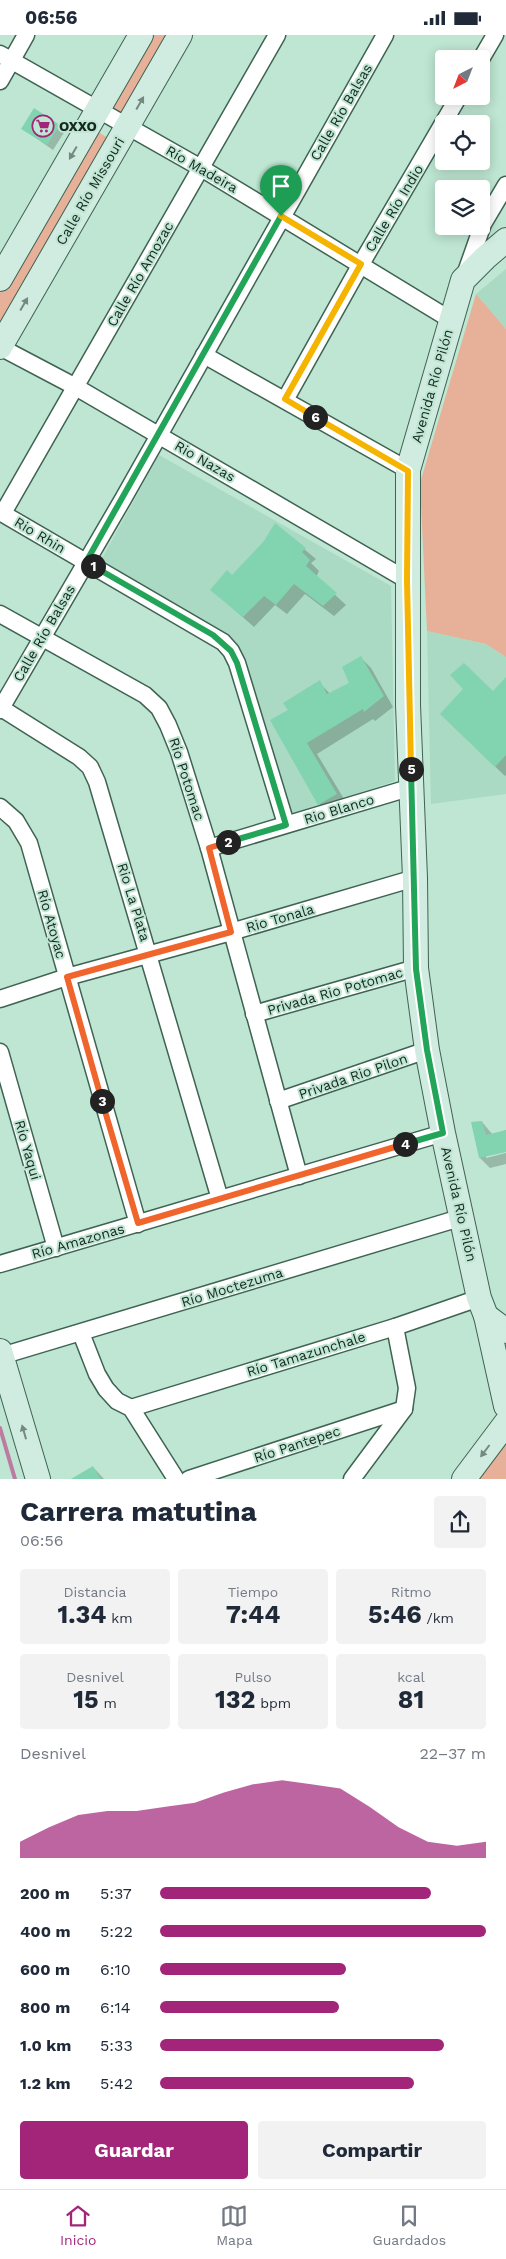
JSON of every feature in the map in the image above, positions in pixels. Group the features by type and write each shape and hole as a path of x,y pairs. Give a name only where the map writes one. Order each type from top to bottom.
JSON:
{"main road":[{"path":"0,279 141,35"},
{"name":"Calle Río Missouri","path":"0,347 180,35"},
{"path":"463,280 484,258 506,240"},
{"name":"Avenida Río Pilón","path":"463,280 408,471 407,580 416,969 427,1050 443,1133 506,1406"},
{"path":"483,1307 506,1331"},
{"path":"1,1354 38,1479"},
{"path":"464,1479 506,1423"}],"street":[{"path":"0,81 6,57 26,35"},
{"name":"Calle Río Amozac","path":"2,513 277,35"},
{"name":"Calle Río Balsas","path":"0,709 159,435 281,216 385,35"},
{"path":"486,50 495,35"},
{"name":"Río Madeira","path":"6,57 201,168 451,320"},
{"name":"Calle Río Indio","path":"285,399 454,105"},
{"name":"Avenida Río Pilón","path":"463,280 483,224 506,185"},
{"name":"Rio Nazas","path":"0,347 159,435 407,580"},
{"path":"204,355 285,399 408,471"},
{"name":"Rio Rhin","path":"2,513 213,635 231,651 237,663 286,825"},
{"name":"Río Potomac","path":"0,614 145,695 159,708 179,752 209,848 299,1176"},
{"name":"Rio La Plata","path":"0,709 57,742 90,767 97,782 150,955 220,1199"},
{"name":"Rio Blanco","path":"209,848 412,787"},
{"name":"Río Atoyac","path":"0,807 16,821 28,843 138,1223"},
{"name":"Rio Tonala","path":"0,999 67,977 231,932 415,878"},
{"name":"Privada Rio Potomac","path":"254,1014 416,969"},
{"name":"Privada Rio Pilon","path":"278,1101 427,1050"},
{"name":"Río Yaqui","path":"0,1052 56,1248"},
{"name":"Río Amazonas","path":"0,1264 443,1133"},
{"name":"Río Moctezuma","path":"1,1354 81,1333 463,1217"},
{"name":"Río Tamazunchale","path":"131,1407 395,1327 483,1307"},
{"path":"352,1479 404,1409 407,1389 395,1327"},
{"path":"81,1333 97,1374 106,1389 118,1401 131,1407 176,1479"},
{"name":"Río Pantepec","path":"189,1479 404,1409"}],"shaded area":[{"path":"153,35 167,35 121,114 109,109"},
{"path":"95,130 108,138 0,328 0,293"},
{"path":"506,269 506,329 476,294"},
{"path":"476,294 506,329 506,657 486,644 427,631 420,483"},
{"path":"159,455 391,586 395,781 290,817 240,648 100,562"},
{"path":"427,631 486,644 506,657 506,794 431,804"},
{"path":"506,1428 506,1479 469,1479"}],"building":[{"path":"34,108 60,125 47,145 21,129"},
{"path":"275,523 306,548 302,552 310,560 306,566 337,593 323,606 294,584 276,605 264,596 243,617 210,590 227,570 232,575 264,541"},
{"path":"361,656 384,696 364,712 363,709 307,743 337,794 318,805 270,720 288,710 283,703 320,680 327,694 349,683 342,667"},
{"path":"464,663 493,691 506,677 506,755 495,767 440,714 463,689 450,675"},
{"path":"482,1121 486,1135 506,1130 506,1152 479,1158 471,1122"},
{"path":"93,1466 100,1479 71,1479"}],"waterway":[{"path":"0,1428 15,1479"}],"place":[{"name":"OXXO","path":"43,126"}],"route":[{"path":"281,216 361,264 285,399 408,471 408,705 415,878 416,969 427,1050 443,1133 138,1223 67,977 231,932 209,848 286,825 237,663 231,651 213,635 86,562 281,216"}]}
